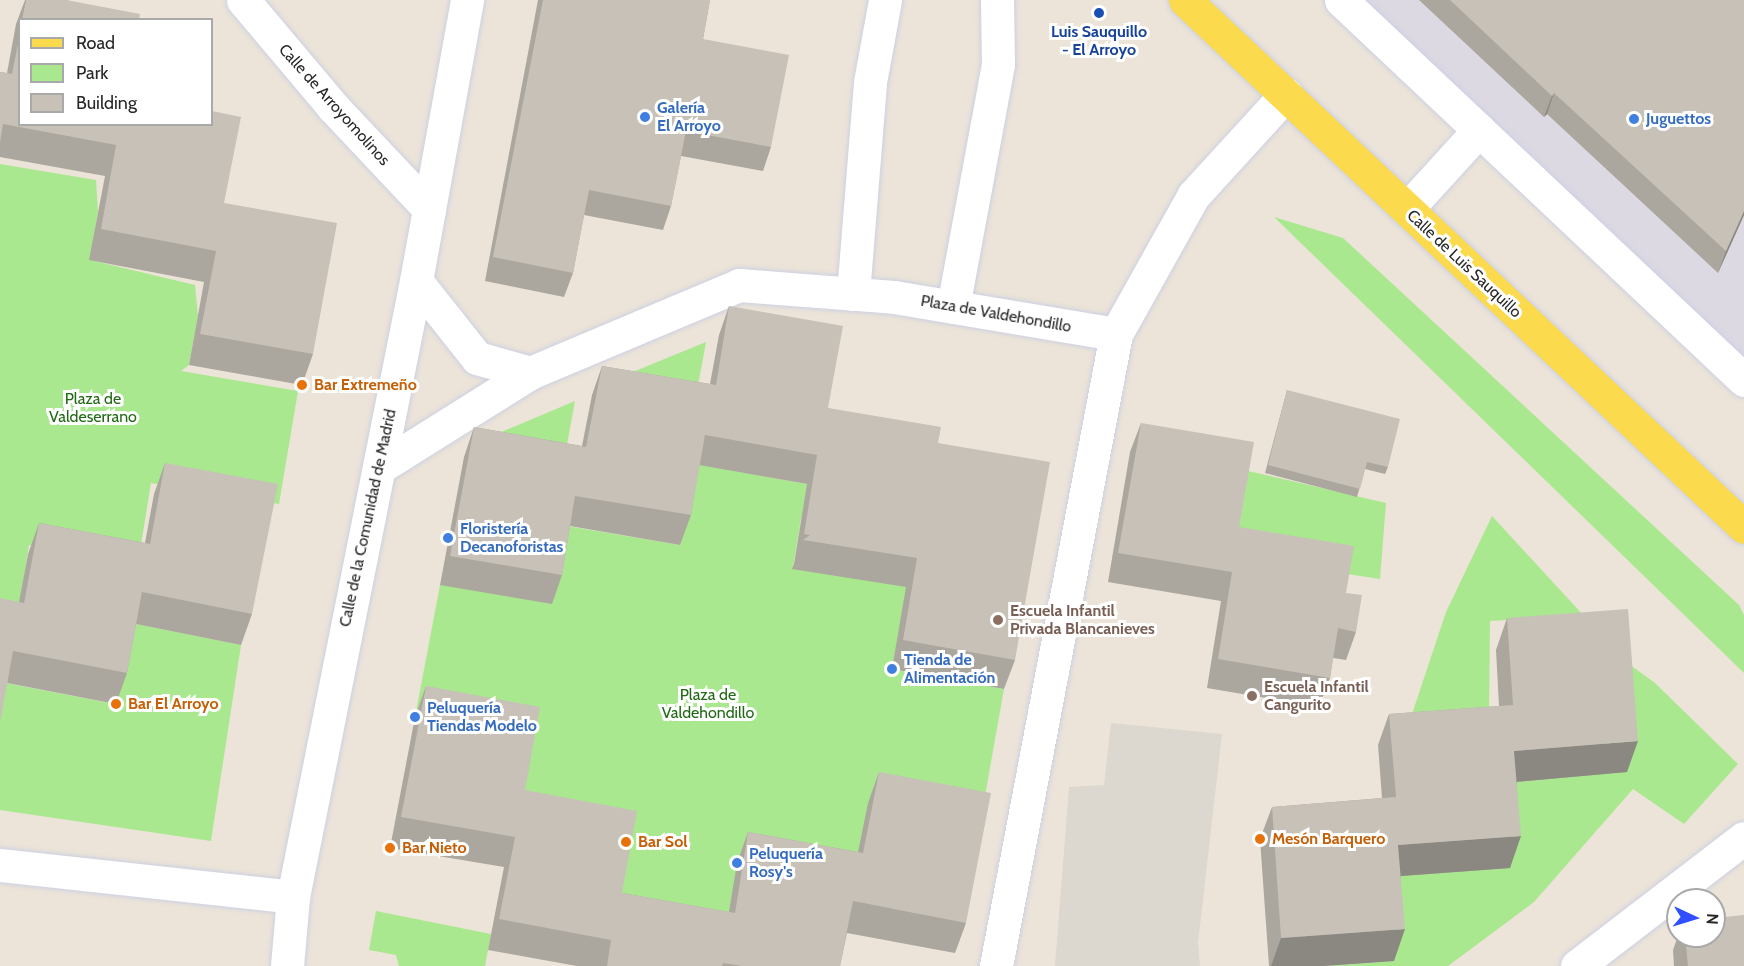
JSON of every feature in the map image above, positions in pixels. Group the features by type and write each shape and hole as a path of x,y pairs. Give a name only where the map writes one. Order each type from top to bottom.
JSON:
{"main road":[{"name":"Calle de Luis Sauquillo","path":"1185,0 1744,527"}],"street":[{"name":"Calle de Arroyomolinos","path":"243,0 333,107 429,209"},
{"name":"Calle de la Comunidad de Madrid","path":"287,966 293,897 416,281 467,0"},
{"path":"853,294 870,82 885,0"},
{"path":"953,307 998,64 997,0"},
{"path":"1341,0 1744,380"},
{"path":"996,966 1116,334 1192,196 1286,94"},
{"path":"1407,209 1479,130"},
{"path":"416,281 477,358 530,372"},
{"name":"Plaza de Valdehondillo","path":"380,466 530,372 739,285 853,294 953,307 1116,334"},
{"path":"1577,966 1744,838"},
{"path":"2,871 293,897"}],"shaded area":[{"path":"1363,0 1744,0 1744,364"},
{"path":"1111,723 1222,734 1198,943 1200,966 1055,966 1069,787 1104,785"}],"green space":[{"name":"Plaza de Valdeserrano","path":"0,164 96,180 98,211 90,260 195,285 198,316 189,365 181,371 298,391 279,504 151,483 138,563 29,545 17,621 0,618"},
{"path":"1274,217 1343,238 1739,605 1744,615 1744,673"},
{"path":"706,342 695,402 606,383"},
{"path":"575,401 564,461 475,443"},
{"name":"Plaza de Valdehondillo","path":"676,460 822,487 801,518 793,568 920,589 892,669 1004,689 980,824 858,854 745,914 609,924 501,818 415,717 440,585 567,526 680,545"},
{"path":"1244,470 1386,503 1380,579 1228,556"},
{"path":"1492,516 1584,616 1490,621 1489,720 1408,726 1446,612"},
{"path":"131,623 241,645 211,841 0,810 0,682 115,704"},
{"path":"1618,656 1655,683 1738,764 1684,824 1633,789 1534,902 1448,966 1323,966 1394,961 1369,878 1477,822"},
{"path":"376,911 491,934 485,966 399,966 396,955 369,950"}],"building":[{"path":"26,0 66,0 140,14 139,18 22,18"},
{"name":"Galería El Arroyo","path":"543,0 710,0 703,39 789,55 771,147 686,131 671,206 589,190 573,273 493,257"},
{"path":"1450,0 1744,0 1744,211 1726,251 1554,93 1552,96"},
{"path":"18,44 18,126 213,126 213,111 241,117 224,203 337,223 313,354 200,334 216,251 101,229 116,145 3,124 0,142 0,72 12,74"},
{"path":"729,306 843,326 828,408 941,427 938,443 1050,462 1015,660 903,640 917,558 803,540 810,535 804,534 817,455 705,435 691,515 575,496 562,575 450,556 474,427 586,447 602,366 716,385"},
{"path":"1287,390 1400,419 1388,467 1367,462 1360,489 1268,465"},
{"path":"1141,423 1254,442 1239,527 1354,546 1346,593 1362,595 1356,632 1338,628 1330,678 1218,659 1232,572 1118,553"},
{"path":"165,463 278,484 252,614 142,592 127,673 13,651 0,723 0,598 24,603 39,523 150,544"},
{"path":"1628,609 1638,741 1514,751 1521,836 1398,845 1405,929 1281,938 1272,807 1396,797 1389,714 1513,705 1507,618"},
{"path":"426,686 540,707 525,790 637,811 622,893 735,913 748,832 863,853 879,772 991,793 966,923 853,901 840,966 742,966 723,963 722,966 607,966 611,940 499,919 515,837 401,817"},
{"path":"1744,915 1744,966 1688,966 1686,948 1726,948 1726,917"}],"place":[{"name":"Luis Sauquillo - El Arroyo","path":"1099,13"},
{"name":"Galería El Arroyo","path":"645,117"},
{"name":"Juguettos","path":"1634,119"},
{"name":"Bar Extremeño","path":"302,385"},
{"name":"Floristería Decanoforistas","path":"448,538"},
{"name":"Escuela Infantil Privada Blancanieves","path":"998,620"},
{"name":"Tienda de Alimentación","path":"892,669"},
{"name":"Escuela Infantil Cangurito","path":"1252,696"},
{"name":"Bar El Arroyo","path":"116,704"},
{"name":"Peluquería Tiendas Modelo","path":"415,717"},
{"name":"Mesón Barquero","path":"1260,839"},
{"name":"Bar Sol","path":"626,842"},
{"name":"Bar Nieto","path":"390,848"},
{"name":"Peluquería Rosy's","path":"737,863"}]}
